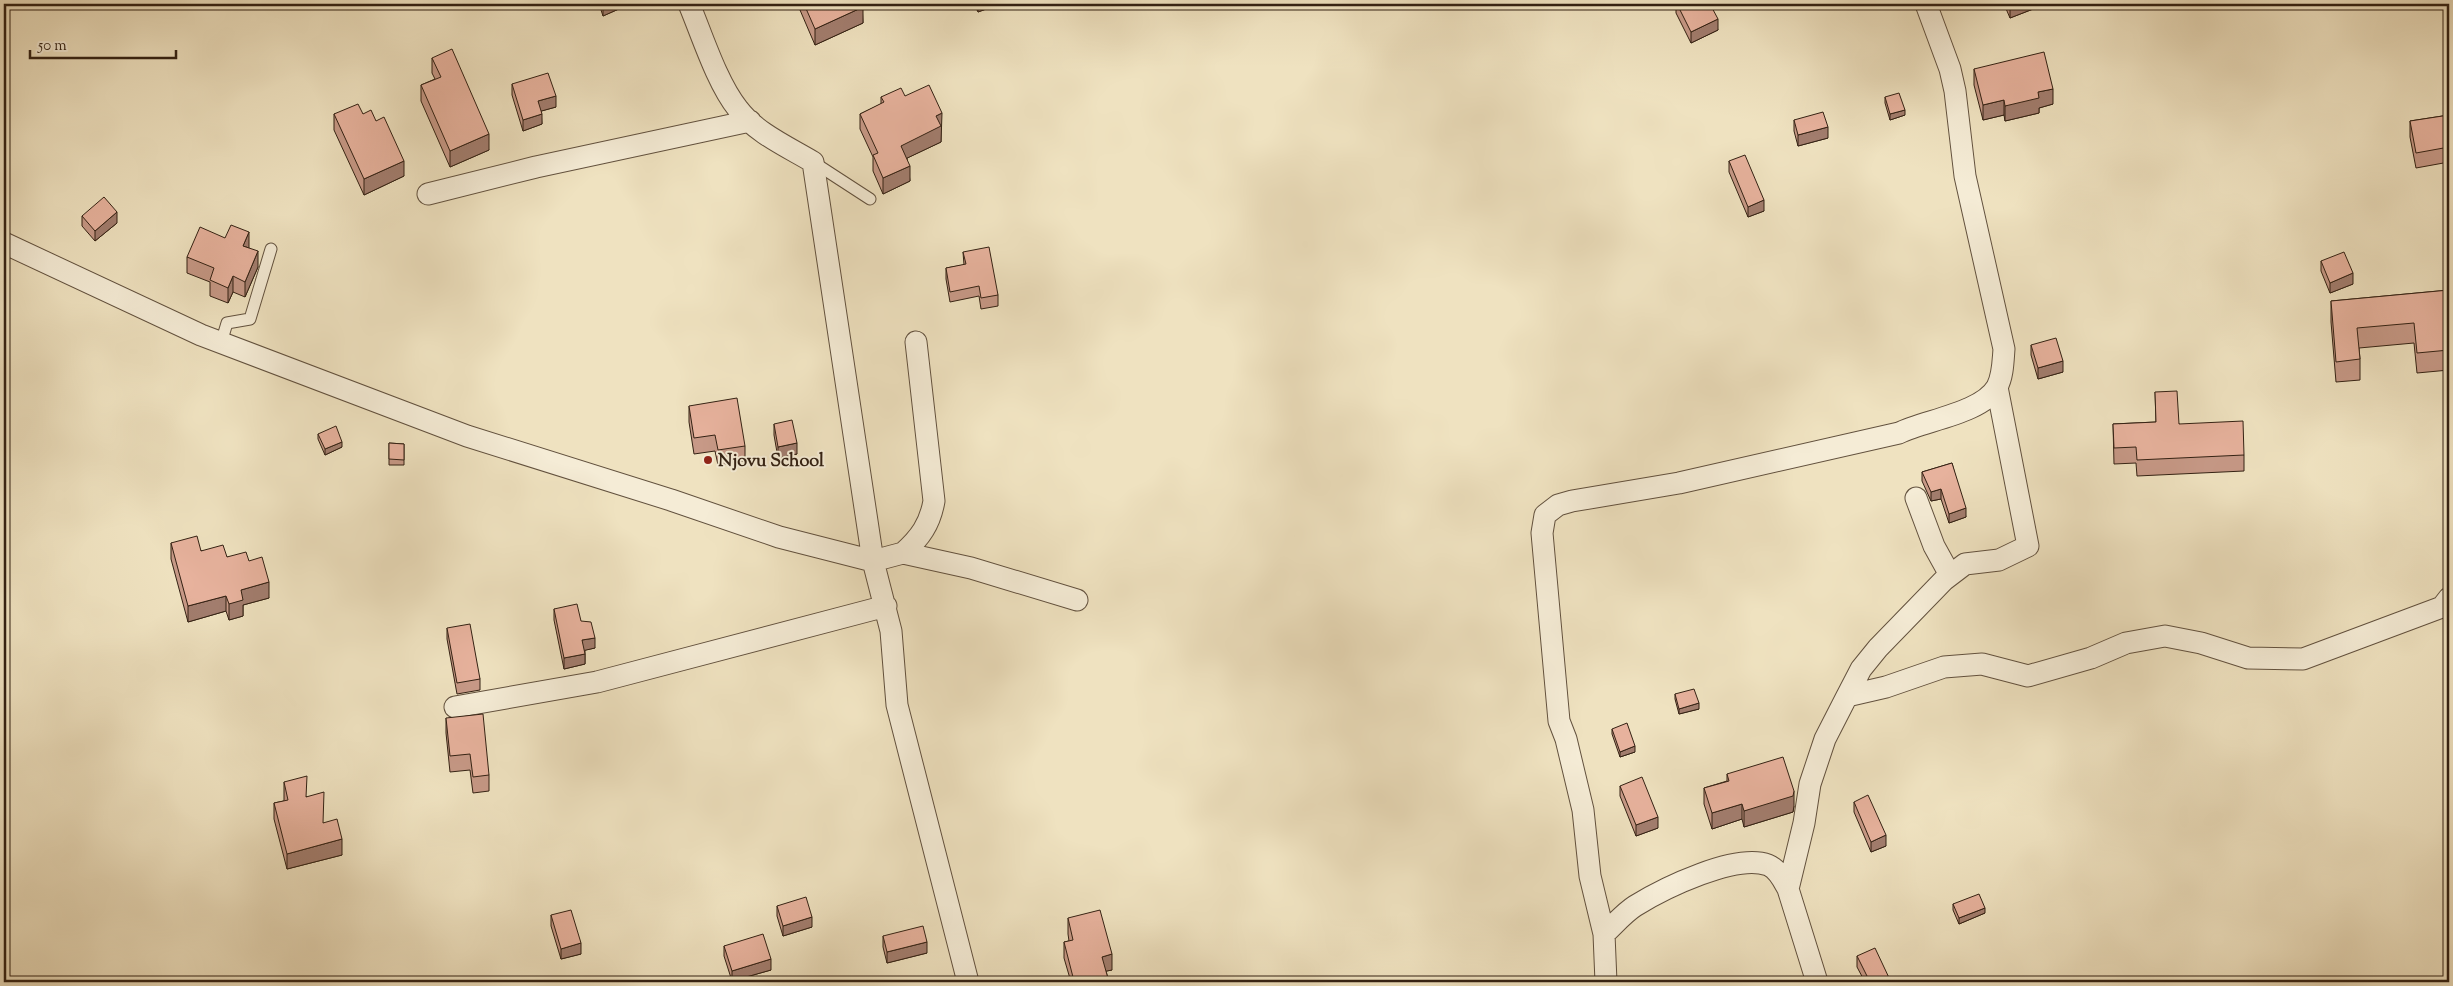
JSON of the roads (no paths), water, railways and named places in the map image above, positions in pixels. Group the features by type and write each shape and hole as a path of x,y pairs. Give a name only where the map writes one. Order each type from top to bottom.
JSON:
{"street":[{"path":"689,4 726,89 738,109 750,121 814,162 873,561 891,631 897,705 968,982"},
{"path":"1788,888 1804,822 1810,784 1825,739 1860,669 1878,648 1950,576 1965,564 1998,560 2028,546 1997,387 2002,369 2004,349 1964,176 1955,91 1950,69 1926,4"},
{"path":"428,194 536,167 750,121"},
{"path":"4,243 221,343 467,436 671,500 779,537 873,561 903,553 971,568 1077,600"},
{"path":"903,553 926,528 934,501 916,342"},
{"path":"1606,982 1604,934 1590,876 1583,810 1566,739 1559,721 1542,533 1545,515 1558,505 1572,501 1679,484 1900,433 1916,425 1968,409 1984,401 1997,387"},
{"path":"1916,498 1934,546 1950,576"},
{"path":"1847,696 1886,687 1944,667 1982,664 2028,676 2091,658 2126,643 2165,636 2201,643 2248,658 2303,659 2442,606 2449,598"},
{"path":"455,707 597,682 886,606"},
{"path":"1604,934 1634,907 1663,891 1732,865 1755,862 1770,866 1780,875 1788,888 1817,982"}],"lane":[{"path":"814,162 870,200"},
{"path":"221,343 227,323 250,319 271,249"}],"place":[{"name":"Njovu School","path":"708,460"}]}
